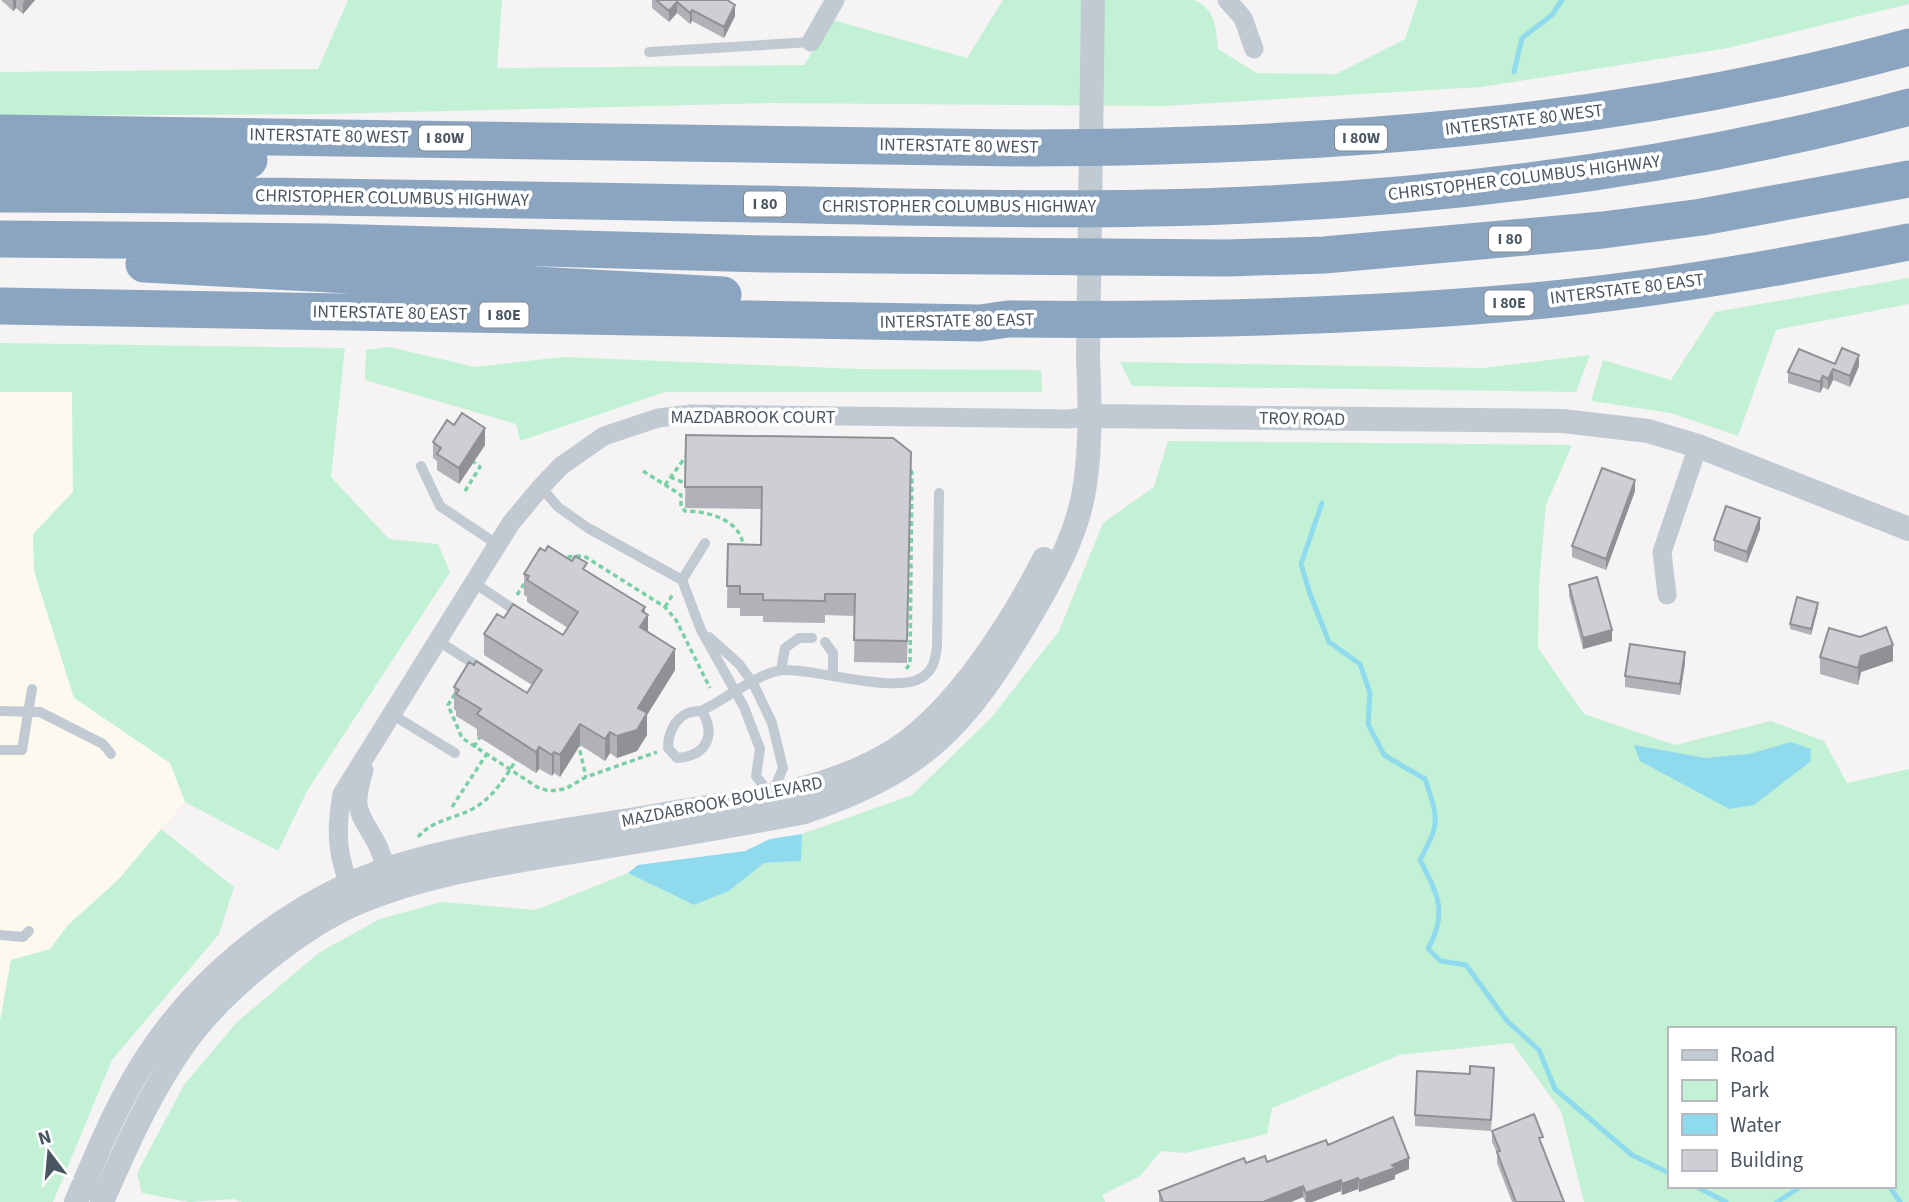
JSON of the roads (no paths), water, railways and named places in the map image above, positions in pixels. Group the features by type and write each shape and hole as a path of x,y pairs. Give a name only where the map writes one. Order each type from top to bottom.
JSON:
{"highway":[{"name":"INTERSTATE 80 WEST","path":"0,132 1177,147 1321,141 1490,126 1590,112 1762,81 1909,47"},
{"name":"CHRISTOPHER COLUMBUS HIGHWAY","path":"0,194 911,206 1219,206 1431,191 1595,172 1774,139 1909,107"},
{"path":"0,164 594,153 806,143"},
{"name":"I 80","path":"0,239 326,242 767,254 1227,258 1350,253 1603,230 1702,217 1909,178"},
{"name":"INTERSTATE 80 EAST","path":"0,306 980,323 1008,319 1241,320 1450,308 1686,283 1909,243"},
{"path":"0,261 149,264 953,307 980,309 1008,319"}],"street":[{"path":"811,42 835,0"},
{"path":"1091,416 1088,358 1093,0"},
{"path":"1227,0 1242,18 1254,49"},
{"name":"MAZDABROOK COURT","path":"353,894 336,829 342,794 498,545 541,487 580,451 604,436 658,418 692,414 1069,419 1091,416"},
{"name":"TROY ROAD","path":"1091,416 1563,421 1648,431 1698,446 1909,529"},
{"name":"MAZDABROOK BOULEVARD","path":"353,894 389,880 472,869 774,807 876,761 900,746 954,697 974,671 1038,570 1061,523 1091,416"},
{"path":"1667,596 1662,552 1698,446"},
{"name":"MAZDABROOK COURT","path":"370,750 358,792 360,819 379,846 389,880"},
{"path":"76,1202 124,1097 151,1051 200,991 279,925 353,894"},
{"path":"102,1202 151,1096 186,1041 227,995 353,894"}],"lane":[{"path":"649,52 811,42"},
{"path":"421,466 440,506 498,545"},
{"path":"541,487 558,507 588,528 682,580 701,630 735,692 760,749 756,776 774,807"},
{"path":"702,711 708,721 709,734 704,747 693,757 677,758 668,748 671,729 690,712 702,711 753,682 781,670 832,674 847,681 918,680 935,664 939,493"},
{"path":"682,580 705,543"},
{"path":"474,583 528,619"},
{"path":"701,630 739,664 753,682 772,723 783,768 774,807"},
{"path":"781,670 785,648 799,638 812,638"},
{"path":"438,641 492,675"},
{"path":"825,642 834,653 832,674"},
{"path":"0,750 22,750 32,688"},
{"path":"0,711 40,712 103,744 111,754"},
{"path":"393,715 455,753"},
{"path":"0,935 23,937 29,932"}],"water":[{"path":"1791,742 1811,749 1810,762 1754,805 1729,809 1640,761 1634,745 1705,758 1749,754"},
{"path":"802,834 801,861 764,863 729,891 694,905 628,873 638,865 745,851 770,839"}],"waterway":[{"path":"1514,72 1522,38 1552,15 1562,0"},
{"path":"1322,503 1301,564 1310,594 1329,642 1360,664 1370,693 1368,724 1384,755 1425,779 1433,804 1434,829 1420,860 1436,894 1439,914 1428,949 1441,961 1466,965 1507,1021 1539,1050 1555,1089 1632,1155 1668,1173"},
{"path":"1699,1188 1726,1202"},
{"path":"1777,1202 1799,1188"},
{"path":"1890,1188 1900,1202"}]}
